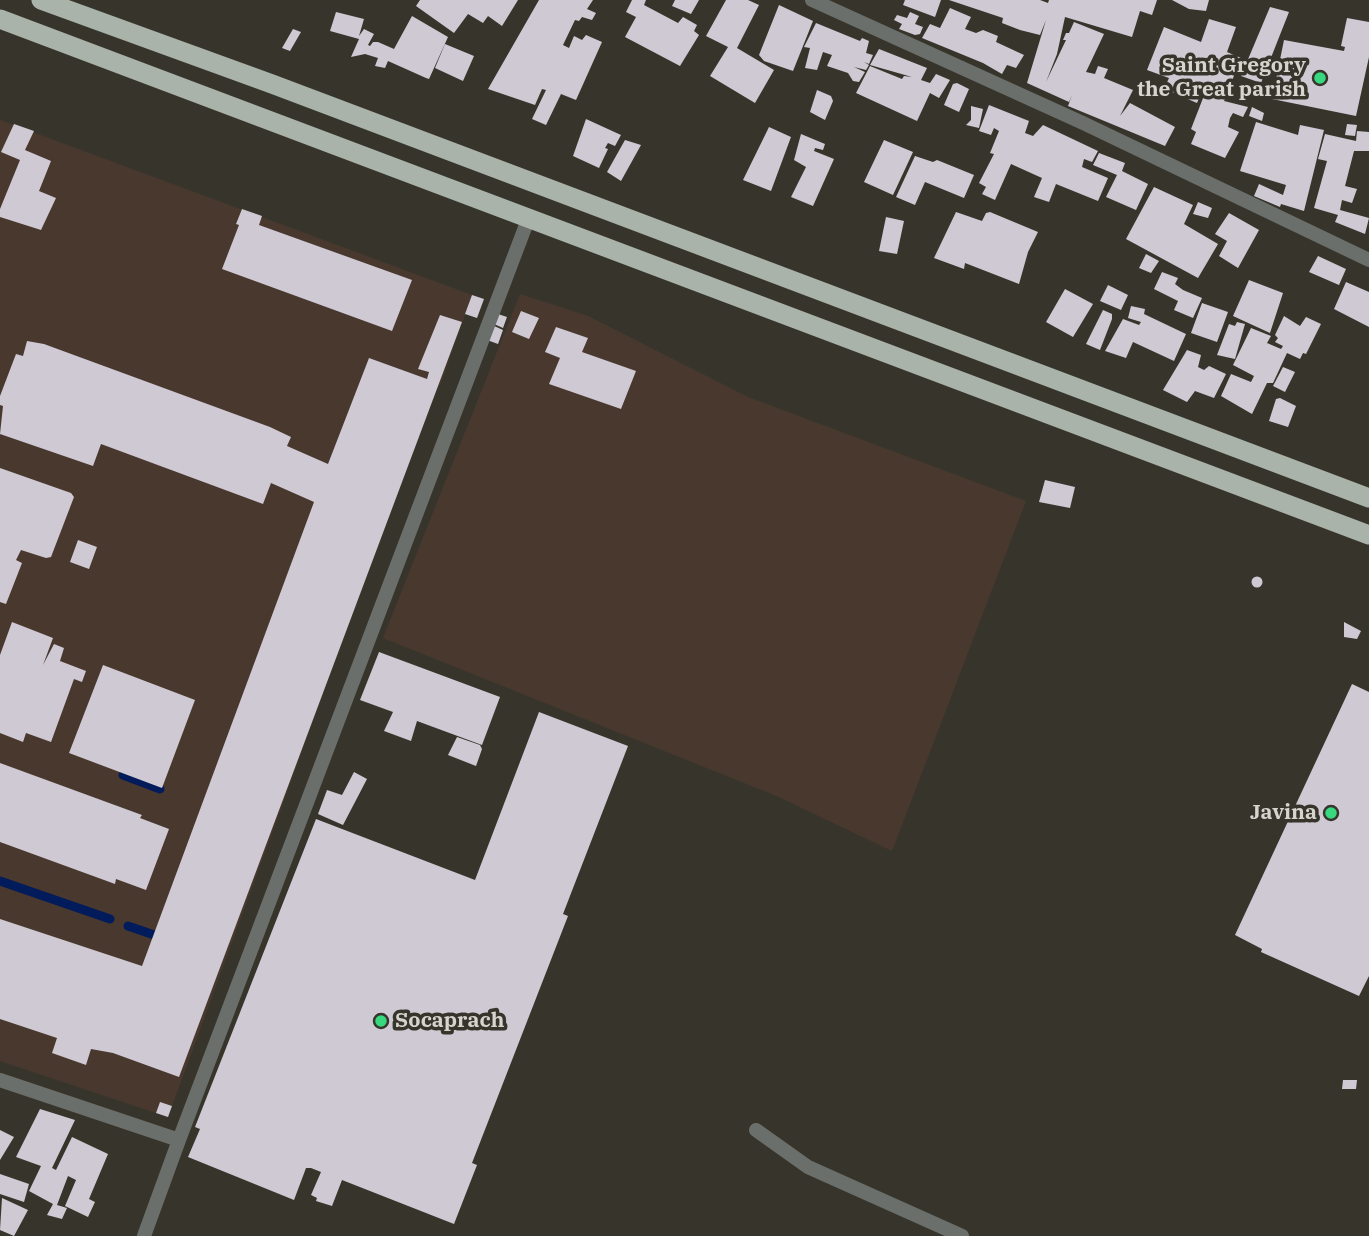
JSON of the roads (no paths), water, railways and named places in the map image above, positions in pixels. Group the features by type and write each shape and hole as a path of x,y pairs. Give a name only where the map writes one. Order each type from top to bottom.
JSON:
{"highway":[{"path":"41,0 285,89 1369,498"},
{"path":"0,19 1369,535"},
{"path":"1004,396 1018,366"}],"street":[{"path":"812,0 1083,123 1369,260"},
{"path":"144,1236 528,217"},
{"path":"0,1080 179,1140"},
{"path":"757,1130 808,1167 962,1236"}],"waterway":[{"path":"123,775 160,789"},
{"path":"0,881 110,919"},
{"path":"128,926 163,938"}],"place":[{"name":"Saint Gregory the Great parish","path":"1320,78"},
{"name":"Javina","path":"1331,813"},
{"name":"Socaprach","path":"381,1021"}]}
